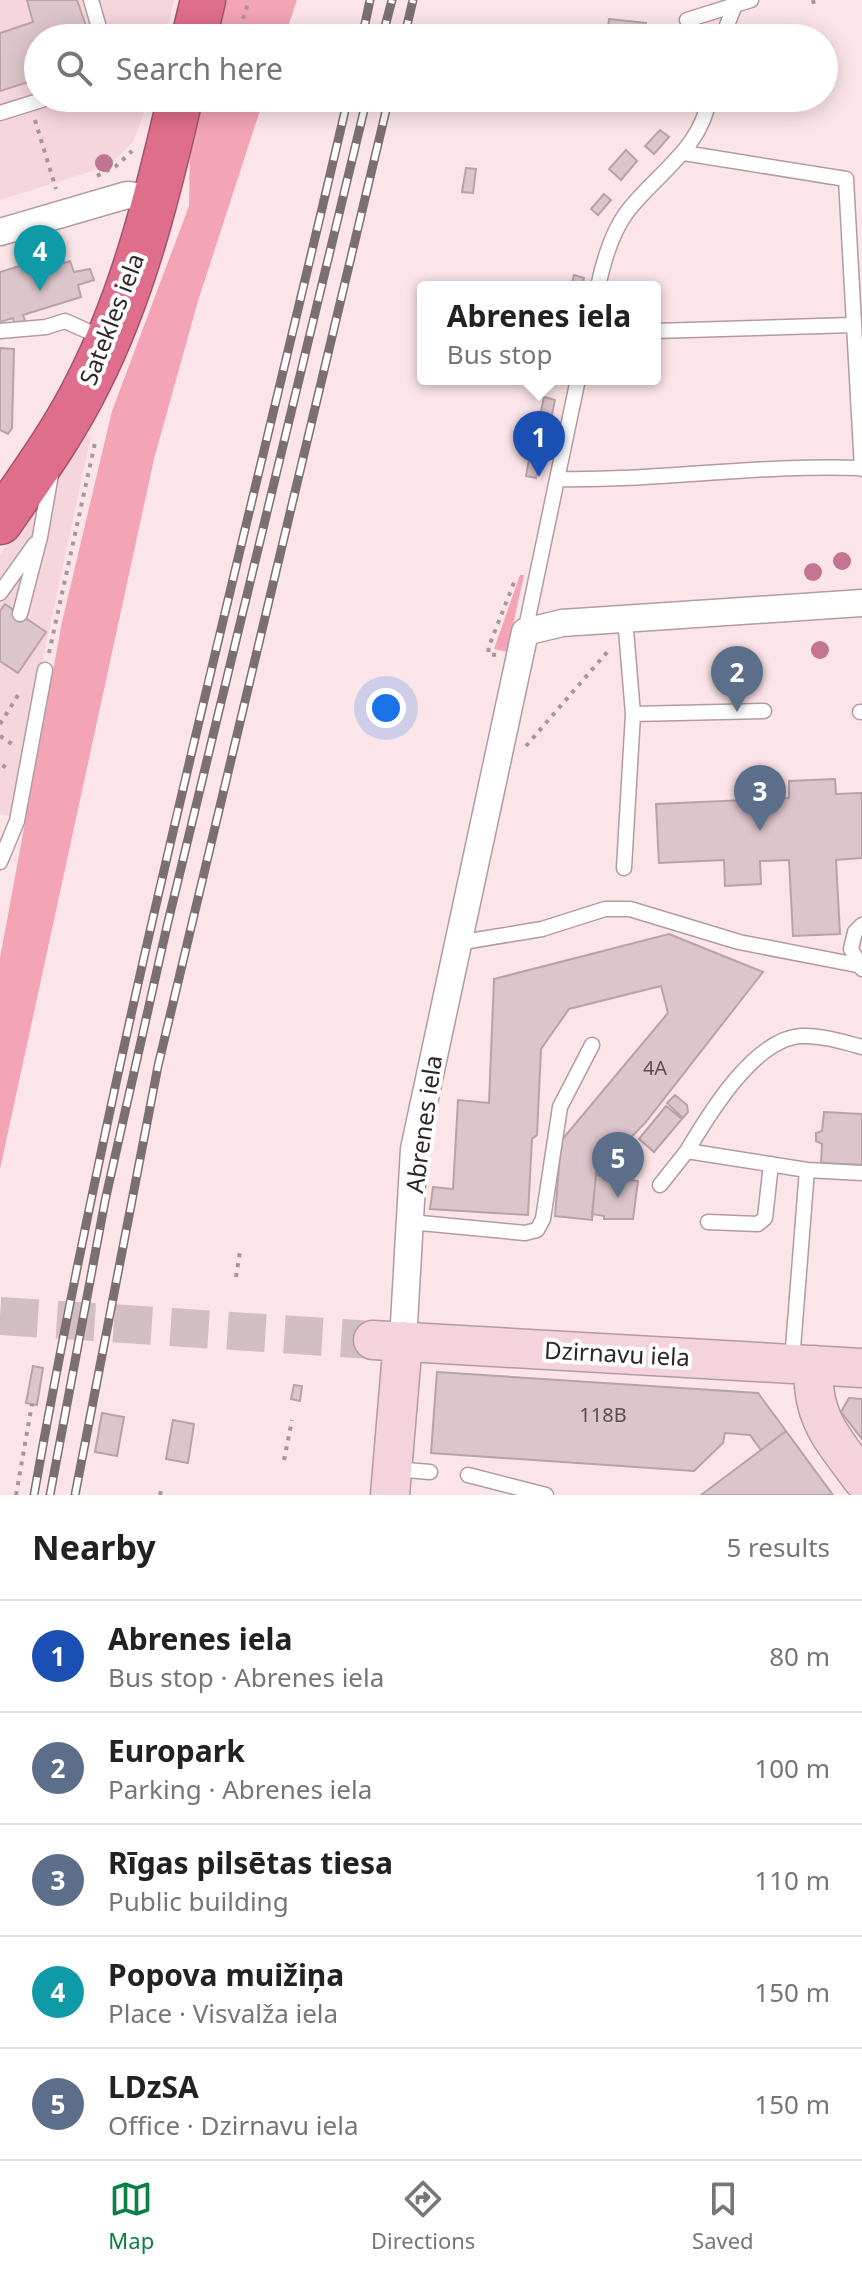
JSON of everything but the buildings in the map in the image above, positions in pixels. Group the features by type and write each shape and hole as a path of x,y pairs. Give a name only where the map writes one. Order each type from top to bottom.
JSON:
{"highway":[{"path":"197,24 203,0"},
{"name":"Satekles iela","path":"0,522 88,384 108,340 125,296 176,112"}],"street":[{"path":"0,232 127,195 153,198"},
{"path":"525,632 539,626 625,618 862,603"},
{"name":"Abrenes iela","path":"388,1341 410,1222 414,1149 525,632"},
{"path":"388,1341 391,1482"},
{"name":"Dzirnavu iela","path":"388,1341 862,1368"},
{"path":"803,1364 822,1424 862,1479"}],"lane":[{"path":"91,0 98,24"},
{"path":"687,20 751,0"},
{"path":"728,24 735,5"},
{"path":"0,113 24,106"},
{"path":"599,281 603,264 626,213 684,153 707,112"},
{"path":"557,479 603,480 809,466 862,468 846,179 684,153"},
{"path":"0,331 46,327 65,321 108,340"},
{"path":"661,331 852,325"},
{"path":"525,632 577,385"},
{"path":"20,614 40,537 54,441"},
{"path":"0,593 40,537"},
{"path":"624,868 633,714 625,618"},
{"path":"0,859 17,821 45,670"},
{"path":"633,714 764,711"},
{"path":"457,943 542,929 605,909 630,909 739,942 860,967"},
{"path":"860,967 851,949 855,932 862,925"},
{"path":"660,1185 687,1151 716,1104 761,1053 799,1036 862,1047"},
{"path":"410,1222 525,1233 537,1230 543,1219 560,1107 592,1045"},
{"path":"687,1151 807,1170 862,1173"},
{"path":"708,1222 758,1224 765,1218 771,1164"},
{"path":"803,1364 807,1170"},
{"path":"391,1482 430,1472"},
{"path":"468,1475 546,1495"}],"path":[{"path":"241,24 249,0"},
{"path":"813,0 815,9"},
{"path":"32,112 56,189"},
{"path":"93,177 116,166 134,149"},
{"path":"42,193 69,185"},
{"path":"516,757 609,650"},
{"path":"236,1277 240,1251"},
{"path":"16,1495 32,1404"},
{"path":"284,1460 292,1420"},
{"path":"160,1495 162,1486"}],"shaded area":[{"path":"0,0 174,0 168,24 24,24 24,112 145,112 133,142 108,166 0,200"},
{"path":"224,0 297,0 289,24 218,24"},
{"path":"198,112 259,112 198,301 154,459 0,1169 0,958 62,622 112,411 189,206 190,144"},
{"path":"82,432 91,436 9,816 0,814 0,555"},
{"path":"520,575 524,575 507,652 494,649"}],"tunnel":[{"path":"0,1316 373,1340"}],"railway":[{"path":"365,24 370,0"},
{"path":"386,24 392,0"},
{"path":"407,24 413,0"},
{"path":"34,1495 67,1319 141,969 345,112"},
{"path":"50,1495 105,1201 167,926 364,112"},
{"path":"75,1495 158,1066 386,112"}],"place":[{"name":"Popova muižiņa","path":"40,291"},
{"name":"Abrenes iela","path":"539,477"},
{"name":"Europark","path":"737,712"},
{"name":"Rīgas pilsētas tiesa","path":"760,831"},
{"name":"LDzSA","path":"618,1198"}]}
